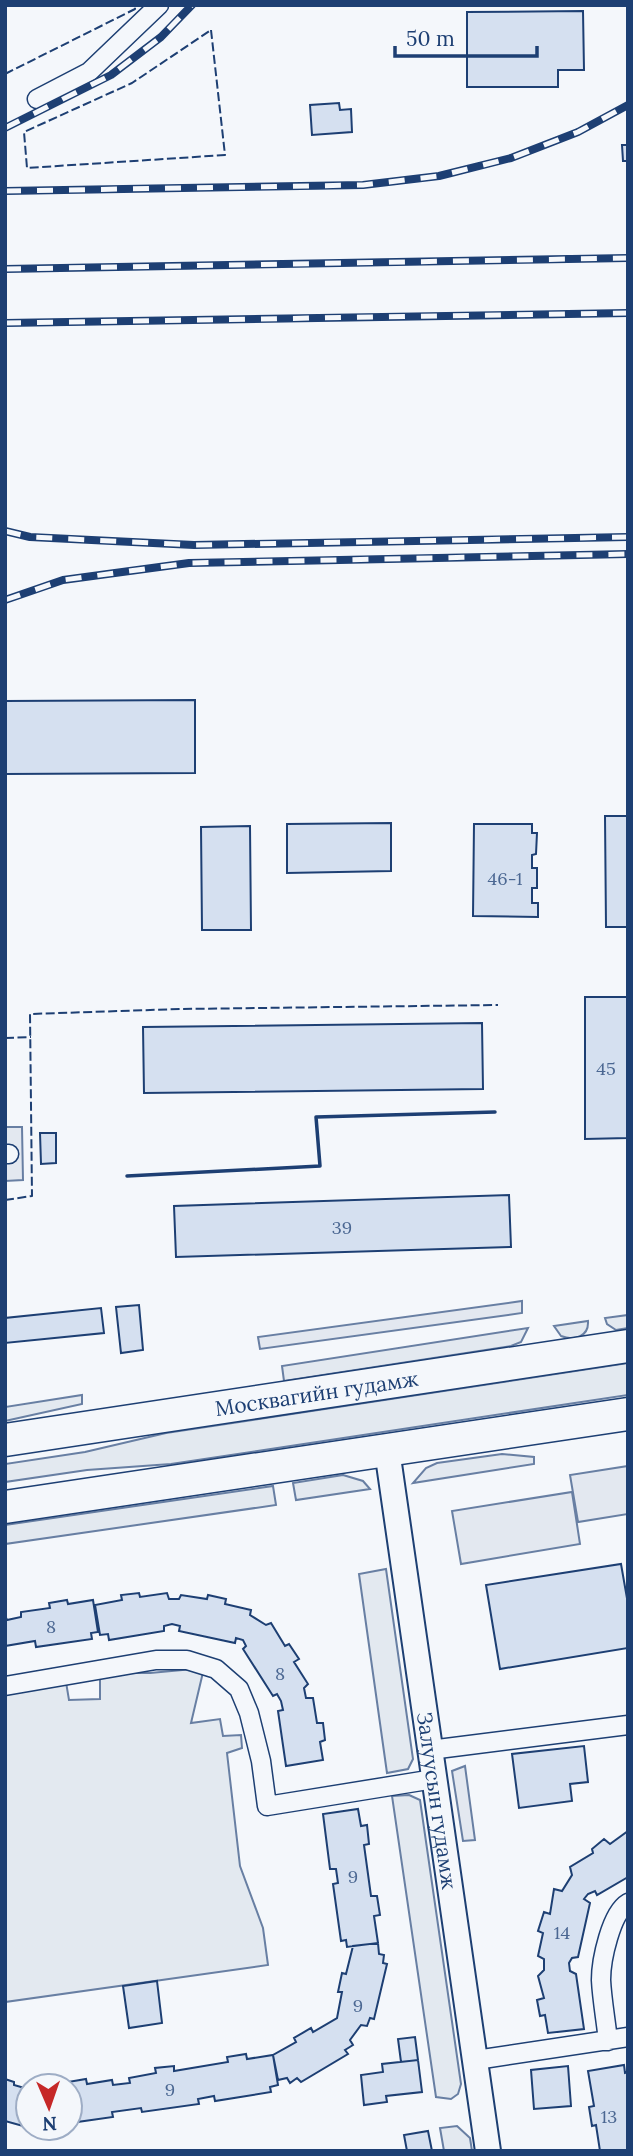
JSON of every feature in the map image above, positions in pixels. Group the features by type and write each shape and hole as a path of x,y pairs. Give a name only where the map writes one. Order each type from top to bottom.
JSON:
{"highway":[{"name":"Москвагийн гудамж","path":"5,1440 628,1346"},
{"path":"5,1507 628,1414"}],"street":[{"path":"37,99 89,72 159,5"},
{"name":"Залуусын гудамж","path":"387,1450 488,2151"},
{"path":"5,1686 156,1660 187,1660 216,1669 239,1689 249,1713 261,1761 267,1806 434,1779"},
{"path":"430,1750 628,1724"},
{"path":"608,2041 601,1977 609,1933 621,1907 628,1903"},
{"path":"476,2060 628,2037"}],"shaded area":[{"path":"5,1127 22,1127 23,1180 5,1181"},
{"path":"522,1301 522,1313 260,1349 258,1337"},
{"path":"628,1315 628,1328 616,1330 607,1324 605,1318"},
{"path":"588,1321 586,1331 576,1338 561,1336 554,1326"},
{"path":"528,1328 521,1342 511,1346 284,1381 282,1366"},
{"path":"628,1363 628,1395 171,1464 87,1470 5,1482 5,1464 85,1452 166,1433"},
{"path":"82,1395 82,1404 5,1421 5,1407"},
{"path":"502,1454 534,1457 534,1464 413,1483 426,1468 437,1463"},
{"path":"628,1466 628,1514 578,1522 570,1475"},
{"path":"343,1475 363,1481 370,1489 296,1500 293,1483"},
{"path":"273,1486 276,1505 5,1544 5,1525"},
{"path":"572,1492 580,1544 461,1564 452,1511"},
{"path":"386,1569 413,1759 408,1769 387,1773 359,1574"},
{"path":"204,1668 191,1723 220,1719 223,1736 241,1735 242,1748 227,1753 240,1866 263,1928 268,1965 5,2002 5,1681 65,1676 69,1700 100,1699 100,1673 150,1673"},
{"path":"465,1766 475,1840 463,1841 452,1771"},
{"path":"409,1795 420,1800 461,2084 458,2094 451,2099 436,2097 392,1796"},
{"path":"457,2126 470,2138 472,2151 444,2151 440,2128"}],"building":[{"path":"583,11 584,70 558,70 558,87 467,87 467,12"},
{"path":"339,103 340,110 351,109 352,132 312,135 310,105"},
{"path":"622,145 628,145 628,161 623,161"},
{"path":"195,700 195,773 5,774 5,701"},
{"path":"605,816 628,816 628,927 606,927"},
{"path":"391,823 391,871 287,873 287,824"},
{"path":"474,824 532,824 532,833 537,833 532,868 537,868 537,888 532,888 532,903 538,903 538,917 473,916"},
{"path":"250,826 251,930 202,930 201,827"},
{"path":"585,997 628,997 628,1138 585,1139"},
{"path":"482,1023 483,1089 144,1093 143,1027"},
{"path":"40,1133 56,1133 56,1163 41,1164"},
{"path":"509,1195 511,1247 176,1257 174,1206"},
{"path":"139,1305 143,1350 121,1353 116,1307"},
{"path":"101,1308 104,1333 5,1343 5,1318"},
{"path":"621,1564 628,1604 628,1648 500,1669 486,1585"},
{"path":"139,1593 140,1597 167,1593 169,1599 179,1599 181,1595 207,1599 208,1595 226,1599 225,1604 251,1610 250,1615 266,1625 271,1623 285,1646 289,1644 299,1659 294,1662 308,1684 304,1688 306,1698 313,1698 317,1723 323,1723 325,1740 320,1742 323,1760 286,1766 278,1711 283,1710 281,1701 277,1694 273,1696 243,1649 246,1646 243,1640 236,1638 235,1643 179,1631 180,1626 172,1624 164,1626 164,1631 109,1640 108,1634 100,1635 95,1605 122,1600 121,1595"},
{"path":"67,1600 68,1604 93,1600 98,1632 91,1633 92,1639 36,1647 35,1641 5,1646 5,1615 7,1620 21,1617 21,1612 50,1608 49,1603"},
{"path":"584,1746 588,1782 570,1784 572,1801 519,1808 512,1754"},
{"path":"358,1809 361,1826 367,1825 369,1844 364,1845 371,1896 377,1896 380,1915 374,1916 378,1943 347,1947 346,1940 341,1941 333,1884 338,1883 336,1869 330,1869 323,1814"},
{"path":"628,1831 628,1877 597,1895 595,1891 588,1894 584,1899 590,1903 578,1957 572,1958 569,1963 570,1971 576,1974 584,2029 548,2033 545,2015 540,2016 537,2000 544,1998 538,1976 544,1970 544,1959 538,1956 543,1933 538,1931 544,1912 550,1914 554,1889 562,1891 572,1875 570,1867 593,1853 592,1849 604,1839 610,1844"},
{"path":"378,1943 379,1954 384,1955 383,1963 387,1964 374,2019 370,2018 367,2026 361,2025 350,2040 353,2045 345,2050 348,2054 301,2082 297,2078 290,2083 287,2078 278,2080 273,2055 296,2042 294,2038 311,2028 313,2032 337,2018 342,1973 346,1974 353,1946"},
{"path":"157,1981 162,2023 129,2028 123,1986"},
{"path":"415,2037 418,2060 401,2062 398,2039"},
{"path":"246,2054 247,2059 273,2055 278,2085 270,2087 271,2092 215,2101 214,2096 198,2099 199,2104 142,2112 141,2108 112,2112 113,2117 84,2121 84,2079 87,2084 112,2080 113,2085 130,2083 129,2078 156,2073 155,2068 174,2066 174,2071 228,2062 227,2057"},
{"path":"418,2060 422,2092 386,2096 387,2102 364,2105 361,2075 383,2072 382,2064"},
{"path":"624,2065 625,2073 628,2072 628,2151 600,2151 596,2125 592,2126 589,2107 594,2106 588,2071"},
{"path":"568,2066 571,2106 534,2109 531,2070"},
{"path":"5,2079 14,2082 14,2124 5,2121"},
{"path":"428,2131 432,2151 407,2151 404,2135"}],"railway":[{"path":"5,128 111,75 161,37 192,5"},
{"path":"5,191 363,185 439,176 511,158 578,132 628,105"},
{"path":"5,269 628,258"},
{"path":"5,323 628,313"},
{"path":"5,531 30,537 194,545 628,537"},
{"path":"5,600 63,580 189,563 628,554"}],"fence":[{"path":"5,74 135,9 135,5"},
{"path":"211,30 225,155 27,168 24,132 132,83 211,30"},
{"path":"5,1200 32,1196 30,1014 180,1009 498,1005"},
{"path":"5,1038 31,1037"}],"wall":[{"path":"127,1176 320,1166 316,1117 495,1112"}]}
